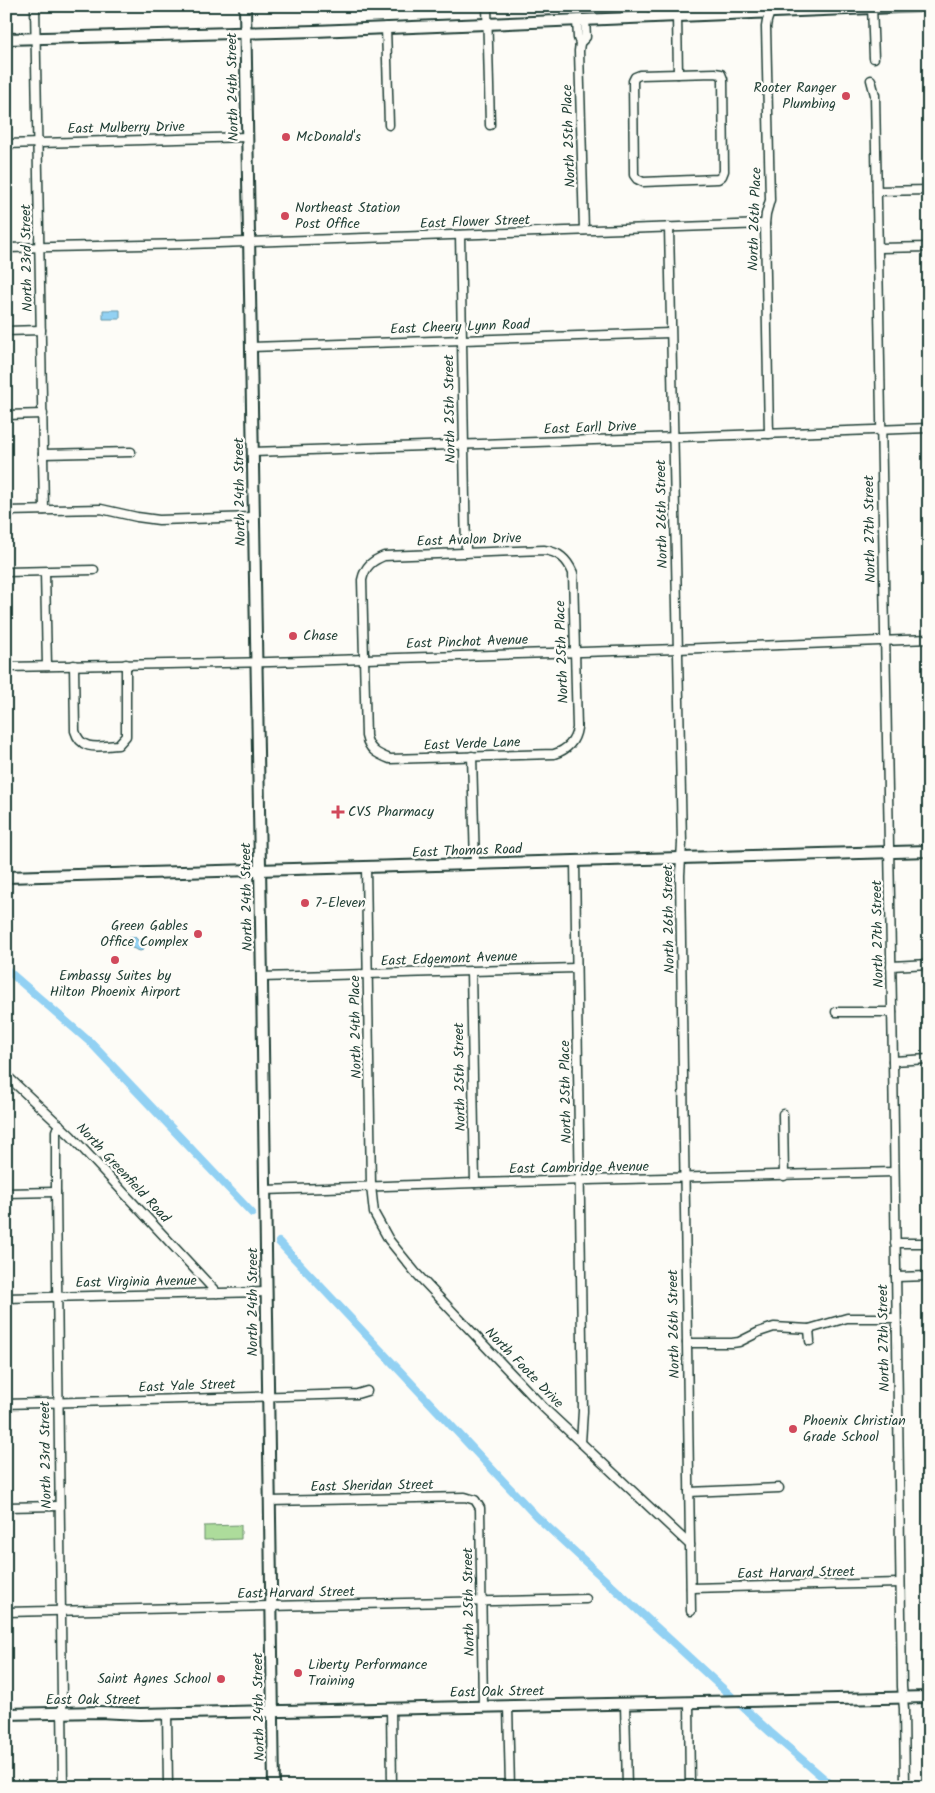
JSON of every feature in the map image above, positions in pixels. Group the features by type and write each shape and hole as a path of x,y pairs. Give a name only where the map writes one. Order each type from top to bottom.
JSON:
{"main road":[{"name":"North 24th Street","path":"245,6 274,1787"},
{"path":"6,39 246,33 677,16 772,9 921,6"},
{"name":"East Thomas Road","path":"6,876 929,851"},
{"name":"East Oak Street","path":"6,1714 62,1712 167,1713 929,1697"}],"street":[{"name":"North 23rd Street","path":"35,6 44,510"},
{"path":"487,6 490,124"},
{"path":"643,6 643,17"},
{"path":"872,8 874,58"},
{"name":"North 26th Place","path":"769,434 765,224 770,200 766,27 772,9"},
{"path":"677,16 678,74"},
{"name":"North 25th Place","path":"581,19 578,38 580,43 584,230"},
{"path":"386,27 389,124"},
{"path":"678,74 721,74 723,79 724,171 718,179 643,182 634,175 633,82 635,77 640,75 678,74"},
{"name":"North 27th Street","path":"871,80 874,95 877,191 905,1787"},
{"name":"East Mulberry Drive","path":"6,144 247,137"},
{"path":"877,191 929,190"},
{"name":"East Flower Street","path":"6,248 249,242 765,224"},
{"name":"North 26th Street","path":"669,227 682,843 680,875 691,1611"},
{"name":"North 25th Street","path":"460,235 466,553"},
{"path":"878,248 929,247"},
{"path":"6,331 41,330"},
{"name":"East Cheery Lynn Road","path":"251,346 670,333"},
{"path":"6,415 43,414"},
{"name":"East Earll Drive","path":"253,452 929,428"},
{"path":"43,454 131,452"},
{"path":"6,511 101,509 159,520 254,518"},
{"name":"East Avalon Drive","path":"364,658 362,580 367,566 372,561 384,556 544,550 551,551 565,558"},
{"name":"North 25th Place","path":"565,558 573,573 577,728 575,738 571,744"},
{"path":"6,572 94,570"},
{"path":"45,572 46,666"},
{"name":"East Pinchot Avenue","path":"6,667 257,662 929,640"},
{"name":"East Verde Lane","path":"364,658 366,736 368,744 374,752 390,759 554,754 571,744"},
{"path":"74,665 75,731 81,744 90,746 118,745 126,736 126,664"},
{"path":"472,756 475,864"},
{"name":"North 25th Place","path":"575,861 583,1410 581,1443"},
{"name":"North 24th Place","path":"366,867 371,1186"},
{"path":"891,966 929,964"},
{"name":"East Edgemont Avenue","path":"262,977 576,968"},
{"name":"North 25th Street","path":"471,971 475,1183"},
{"path":"836,1012 892,1012"},
{"path":"893,1060 929,1060"},
{"name":"North Greenfield Road","path":"6,1075 59,1124 146,1214 217,1293"},
{"path":"6,1087 15,1082"},
{"path":"783,1114 784,1176"},
{"name":"North 23rd Street","path":"59,1124 56,1131 56,1192 63,1787"},
{"name":"East Cambridge Avenue","path":"265,1190 894,1172"},
{"name":"North Foote Drive","path":"371,1186 374,1213 389,1240 415,1272 544,1408 690,1545"},
{"path":"6,1193 56,1192"},
{"path":"895,1243 929,1243"},
{"path":"896,1277 929,1276"},
{"name":"East Virginia Avenue","path":"6,1298 266,1292"},
{"path":"687,1344 739,1342 774,1327 809,1330 847,1318 896,1318"},
{"path":"764,1320 767,1329"},
{"path":"809,1330 810,1341"},
{"name":"East Yale Street","path":"6,1404 357,1394 367,1391"},
{"path":"689,1492 779,1488"},
{"name":"East Sheridan Street","path":"269,1501 465,1498 474,1500"},
{"name":"North 25th Street","path":"474,1500 480,1508 483,1706"},
{"path":"6,1507 59,1506"},
{"name":"East Harvard Street","path":"691,1588 900,1584"},
{"name":"East Harvard Street","path":"6,1612 586,1599"},
{"path":"689,1703 690,1787"},
{"path":"626,1704 627,1787"},
{"path":"508,1706 510,1787"},
{"path":"392,1708 392,1787"},
{"path":"167,1713 168,1787"}],"green space":[{"path":"241,1525 241,1539 204,1540 204,1526"}],"water":[{"path":"103,310 120,310 120,319 103,319"},
{"path":"130,937 135,937 144,947 143,950 140,951 132,948 129,942"}],"waterway":[{"path":"6,969 91,1043 252,1213"},
{"path":"279,1242 536,1516 770,1732 834,1787"}],"place":[{"name":"Rooter Ranger Plumbing","path":"846,96"},
{"name":"McDonald's","path":"286,137"},
{"name":"Northeast Station Post Office","path":"285,216"},
{"name":"Chase","path":"293,636"},
{"name":"CVS Pharmacy","path":"338,812"},
{"name":"7-Eleven","path":"305,903"},
{"name":"Green Gables Office Complex","path":"198,934"},
{"name":"Embassy Suites by Hilton Phoenix Airport","path":"115,960"},
{"name":"Phoenix Christian Grade School","path":"793,1429"},
{"name":"Liberty Performance Training","path":"298,1673"},
{"name":"Saint Agnes School","path":"221,1679"}]}
